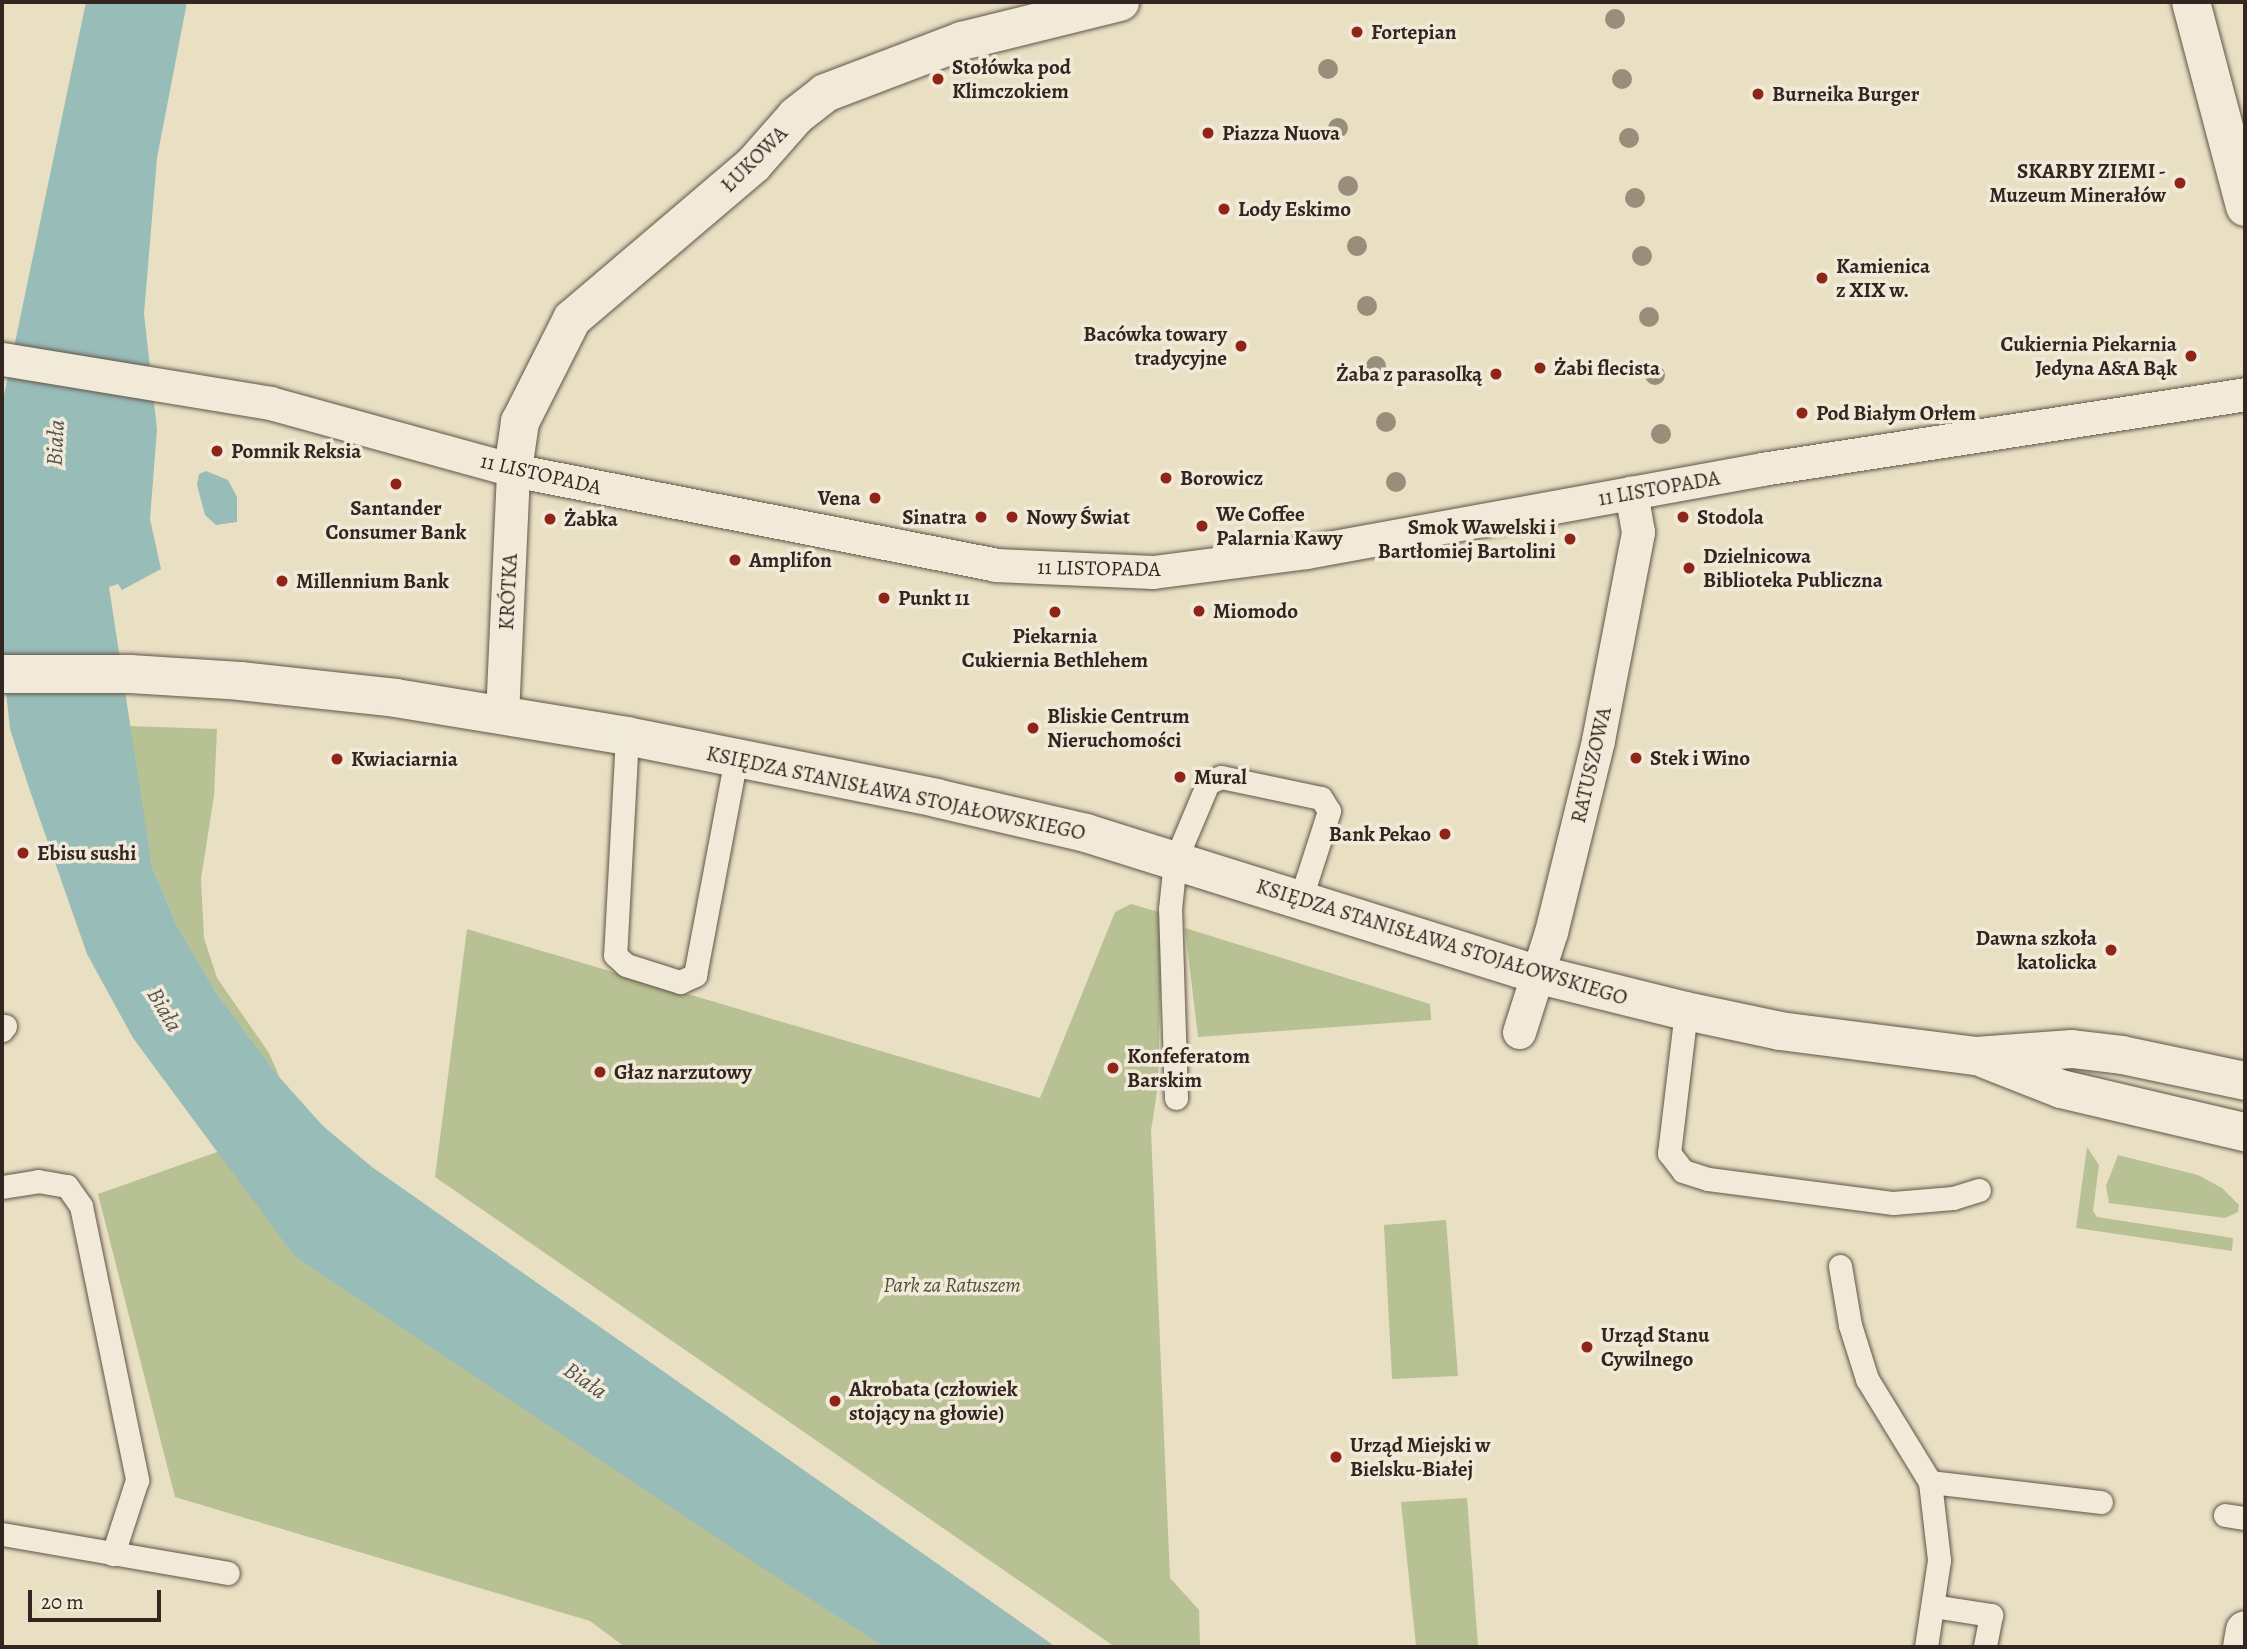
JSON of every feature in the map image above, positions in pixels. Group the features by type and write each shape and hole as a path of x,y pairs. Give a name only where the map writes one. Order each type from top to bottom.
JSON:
{"street":[{"name":"ŁUKOWA","path":"513,470 520,422 572,319 753,165 796,116 825,93 962,41 1120,2"},
{"path":"2191,2 2245,207"},
{"name":"11 LISTOPADA","path":"8,358 270,403 513,470 995,565 1153,572 1306,552 1631,493 2245,394"},
{"name":"KRÓTKA","path":"502,715 513,470"},
{"name":"RATUSZOWA","path":"1519,1032 1551,932 1598,740 1638,532 1631,493"},
{"name":"KSIĘDZA STANISŁAWA STOJAŁOWSKIEGO","path":"2,674 131,674 396,698 627,736 936,798 1086,833 1536,974 1686,1011 1780,1031 1976,1056 2072,1049 2245,1081"},
{"name":"KSIĘDZA STANISŁAWA STOJAŁOWSKIEGO","path":"1976,1056 2061,1088 2245,1132"},
{"path":"2242,1647 2245,1630"}],"lane":[{"path":"627,736 615,955 626,965 680,982 695,975 736,758"},
{"path":"1176,1098 1170,920 1175,861 1208,783 1221,777 1321,798 1329,811 1300,901"},
{"path":"1686,1011 1669,1153 1683,1171 1708,1179 1892,1203 1953,1198 1979,1190"},
{"path":"2,1187 38,1181 67,1186 81,1206 137,1480 113,1554"},
{"path":"1840,1266 1850,1325 1867,1379 1930,1482 1940,1560 1926,1647"},
{"path":"1930,1482 2101,1502"},
{"path":"2,1534 228,1573"},
{"path":"1933,1606 1991,1615 1985,1647"}],"green space":[{"path":"128,726 217,729 214,796 201,879 204,938 217,978 269,1053 280,1078 217,994 177,926 152,867"},
{"name":"Park za Ratuszem","path":"1131,904 1162,913 1158,1085 1151,1131 1170,1578 1199,1610 1200,1647 1115,1647 435,1177 467,929 1040,1098 1115,912"},
{"path":"1185,928 1430,1004 1431,1020 1198,1037"},
{"path":"2087,1147 2099,1165 2093,1211 2097,1217 2233,1238 2232,1251 2076,1228"},
{"path":"220,1151 295,1257 884,1647 625,1647 590,1621 175,1497 98,1194"},
{"path":"2118,1155 2198,1175 2222,1188 2239,1205 2238,1212 2225,1218 2109,1203 2106,1186"},
{"path":"1446,1220 1458,1376 1392,1379 1384,1225"},
{"path":"1467,1498 1478,1646 1406,1647 1416,1646 1401,1502"}],"water":[{"name":"Biała","path":"86,2 187,2 157,158 144,314 157,429 150,519 161,569 122,590 118,584 109,587 152,867 177,926 217,994 280,1078 323,1126 372,1167 1056,1647 884,1647 743,1555 295,1257 133,1038 87,954 29,788 10,729 2,654 2,405"},
{"path":"206,471 228,480 237,497 237,522 216,525 205,515 197,485 199,474"}],"place":[{"name":"Fortepian","path":"1357,32"},
{"name":"Stołówka pod Klimczokiem","path":"938,79"},
{"name":"Burneika Burger","path":"1758,94"},
{"name":"Piazza Nuova","path":"1208,133"},
{"name":"SKARBY ZIEMI - Muzeum Minerałów","path":"2180,183"},
{"name":"Lody Eskimo","path":"1224,209"},
{"name":"Kamienica z XIX w.","path":"1822,278"},
{"name":"Bacówka towary tradycyjne","path":"1241,346"},
{"name":"Cukiernia Piekarnia Jedyna A&A Bąk","path":"2191,356"},
{"name":"Żabi flecista","path":"1540,368"},
{"name":"Żaba z parasolką","path":"1496,374"},
{"name":"Pod Białym Orłem","path":"1802,413"},
{"name":"Pomnik Reksia","path":"217,451"},
{"name":"Borowicz","path":"1166,478"},
{"name":"Santander Consumer Bank","path":"396,484"},
{"name":"Vena","path":"875,498"},
{"name":"Sinatra","path":"981,517"},
{"name":"Nowy Świat","path":"1012,517"},
{"name":"Stodola","path":"1683,517"},
{"name":"Żabka","path":"550,519"},
{"name":"We Coffee Palarnia Kawy","path":"1202,526"},
{"name":"Smok Wawelski i Bartłomiej Bartolini","path":"1570,539"},
{"name":"Amplifon","path":"735,560"},
{"name":"Dzielnicowa Biblioteka Publiczna","path":"1689,568"},
{"name":"Millennium Bank","path":"282,581"},
{"name":"Punkt 11","path":"884,598"},
{"name":"Miomodo","path":"1199,611"},
{"name":"Piekarnia Cukiernia Bethlehem","path":"1055,612"},
{"name":"Bliskie Centrum Nieruchomości","path":"1033,728"},
{"name":"Stek i Wino","path":"1636,758"},
{"name":"Kwiaciarnia","path":"337,759"},
{"name":"Mural","path":"1180,777"},
{"name":"Bank Pekao","path":"1445,834"},
{"name":"Ebisu sushi","path":"23,853"},
{"name":"Dawna szkoła katolicka","path":"2111,950"},
{"name":"Konfeferatom Barskim","path":"1113,1068"},
{"name":"Głaz narzutowy","path":"600,1072"},
{"name":"Urząd Stanu Cywilnego","path":"1587,1347"},
{"name":"Akrobata (człowiek stojący na głowie)","path":"835,1401"},
{"name":"Urząd Miejski w Bielsku-Białej","path":"1336,1457"}]}
